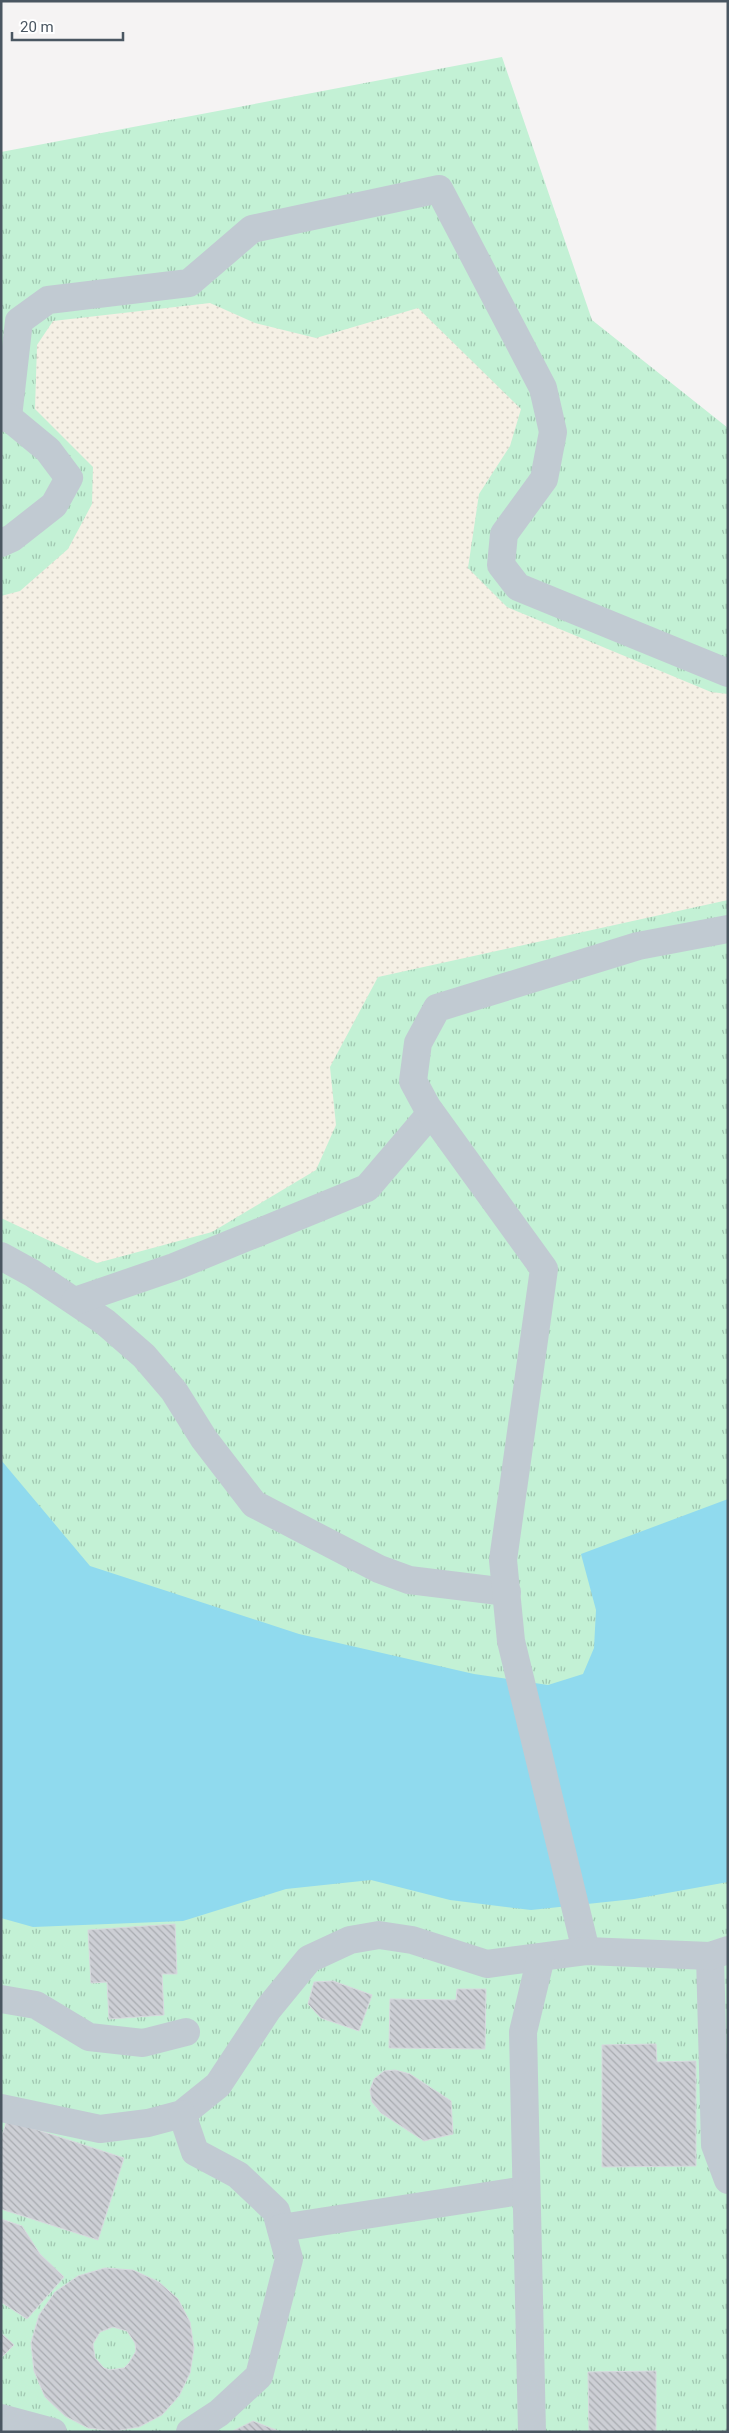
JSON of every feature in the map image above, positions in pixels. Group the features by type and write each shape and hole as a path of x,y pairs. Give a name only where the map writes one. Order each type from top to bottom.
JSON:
{"lane":[{"path":"1,542 12,538 54,505 69,478 48,450 5,418 19,321 48,300 189,283 252,229 439,189 543,388 553,432 544,479 504,534 501,565 518,586 728,673"},
{"path":"586,1952 511,1641 504,1560 544,1269 432,1113 413,1081 418,1043 437,1008 638,946 728,929"},
{"path":"75,1301 174,1267 367,1188 432,1113"},
{"path":"1,1256 32,1272 75,1301 105,1322 144,1356 174,1391 204,1439 254,1504 378,1569 410,1580 507,1592"},
{"path":"1,2108 100,2129 148,2122 182,2114 218,2085 268,2008 309,1959 350,1940 379,1934 412,1940 487,1964 586,1952 719,1953 715,2145 728,2180"},
{"path":"532,2432 523,2032 541,1957"},
{"path":"1,1999 36,2005 89,2037 143,2043 186,2032"},
{"path":"182,2114 195,2152 238,2175 276,2211 289,2259 259,2376 219,2413 190,2432"},
{"path":"280,2228 526,2190"},
{"path":"1,2418 53,2432"}],"green space":[{"path":"502,57 592,320 728,428 728,2432 1,2432 1,152"}],"sand":[{"path":"210,303 255,323 316,338 418,308 521,409 510,446 479,494 468,568 507,607 711,692 728,694 728,900 378,977 330,1067 336,1125 316,1170 212,1232 97,1263 1,1218 1,596 20,591 68,549 92,504 93,467 35,409 37,345 53,321"}],"water":[{"path":"1,1460 90,1566 299,1634 474,1674 548,1685 583,1674 594,1648 596,1610 581,1554 728,1499 728,1882 634,1899 531,1910 450,1900 371,1880 286,1889 183,1921 33,1927 1,1918"}],"building":[{"path":"175,1924 177,1974 162,1974 164,2015 109,2019 107,1982 91,1983 88,1930"},
{"path":"333,1981 372,1995 359,2031 321,2018 308,2004 314,1982"},
{"path":"457,1989 486,1989 485,2049 389,2048 390,1999 456,2000"},
{"path":"656,2044 657,2062 696,2061 696,2166 602,2167 602,2045"},
{"path":"395,2070 410,2074 451,2101 453,2134 424,2141 381,2113 372,2102 370,2090 374,2079 384,2071"},
{"path":"7,2120 124,2158 98,2240 1,2209 1,2138"},
{"path":"1,2219 22,2226 40,2254 64,2277 27,2319 1,2302"},
{"path":"105,2268 133,2270 159,2282 178,2299 190,2322 194,2348 190,2373 179,2396 162,2415 139,2427 114,2431 88,2428 65,2416 45,2397 34,2371 31,2343 39,2315 55,2292 78,2276","holes":["113,2327 127,2331 135,2343 136,2351 129,2363 124,2368 110,2370 104,2368 95,2358 93,2344 100,2332"]},
{"path":"1,2333 14,2345 1,2358"},
{"path":"656,2371 656,2432 589,2432 588,2372"},
{"path":"253,2421 281,2432 231,2432"}]}
